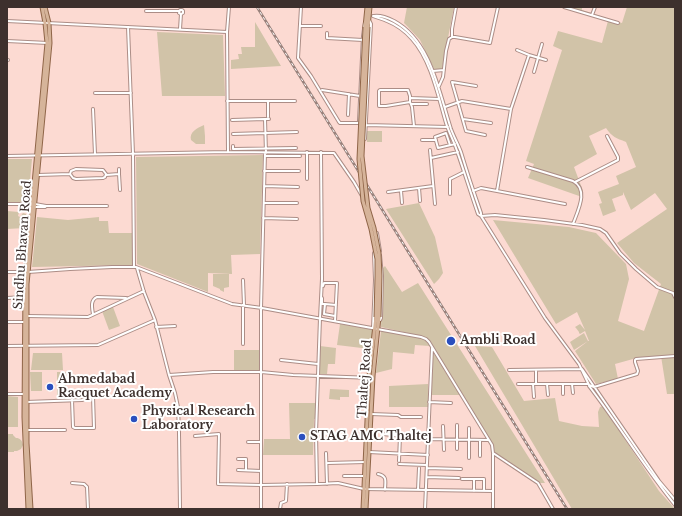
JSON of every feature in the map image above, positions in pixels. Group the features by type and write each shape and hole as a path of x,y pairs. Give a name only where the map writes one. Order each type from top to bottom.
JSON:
{"main road":[{"name":"Sindhu Bhavan Road","path":"42,7 47,23"},
{"name":"Sindhu Bhavan Road","path":"34,205 49,43 45,7"},
{"name":"Thaltej Road","path":"365,509 371,378 375,328 377,323 376,255 364,201 359,159 367,27 369,17 368,7"},
{"name":"Sindhu Bhavan Road","path":"26,345 24,297 38,174 38,155"},
{"name":"Sindhu Bhavan Road","path":"27,272 26,402 28,509"},
{"name":"Sindhu Bhavan Road","path":"26,402 31,509"},
{"name":"Thaltej Road","path":"365,489 364,476 367,452"}],"street":[{"path":"228,152 227,32 229,7"},
{"path":"301,7 299,60 315,82 340,123 366,121"},
{"path":"437,88 444,70 449,39 452,37 456,7"},
{"path":"452,37 490,43 498,7"},
{"path":"564,7 618,24"},
{"path":"592,15 595,7"},
{"path":"146,10 182,10 183,13 181,14 180,30"},
{"path":"369,17 371,24 365,139 359,139 364,25 369,17 376,15 390,19 403,27 417,40 433,71 454,144 478,214 481,216 551,327 595,387 658,482 675,500"},
{"path":"369,17 387,21 398,26 412,39 423,55 445,107 449,127 460,151 481,216"},
{"path":"7,21 227,32"},
{"path":"300,26 321,26"},
{"path":"128,27 133,154 134,267"},
{"path":"327,33 327,38 363,40"},
{"path":"7,41 49,43"},
{"path":"534,72 542,44"},
{"path":"517,50 546,60"},
{"path":"497,191 512,109 529,55"},
{"path":"433,71 444,70"},
{"path":"476,86 452,82 466,131 485,135"},
{"path":"322,90 360,96"},
{"path":"414,126 411,103 411,98 409,91 379,91 379,106 411,103 427,104"},
{"path":"95,93 131,93"},
{"path":"348,115 349,94"},
{"path":"411,98 440,99"},
{"path":"227,101 295,101"},
{"path":"232,120 269,118 268,101"},
{"path":"445,107 462,101 512,109"},
{"path":"93,110 95,154"},
{"path":"261,509 261,308 264,171 266,149 265,119"},
{"path":"463,119 491,123"},
{"path":"366,125 449,127"},
{"path":"233,134 297,132"},
{"path":"450,145 446,133 435,137 438,148 450,145 454,144"},
{"path":"575,182 618,160 618,157 607,136"},
{"path":"422,140 436,140"},
{"path":"233,146 234,149 296,148"},
{"path":"430,150 435,204"},
{"path":"7,156 228,152 300,156"},
{"path":"265,154 307,152 334,153 354,182 364,201 368,205 375,228 382,264 381,318 377,323"},
{"path":"307,152 307,179"},
{"path":"317,484 316,433 322,279 321,152"},
{"path":"431,158 458,152"},
{"path":"527,167 575,182 580,187 582,192 581,198 573,224"},
{"path":"38,174 70,174 73,170 81,169 103,170 106,174"},
{"path":"119,169 120,190"},
{"path":"264,171 299,171"},
{"path":"450,194 450,179 464,172"},
{"path":"70,174 72,178 76,179 103,178 106,174 119,174"},
{"path":"264,186 298,187"},
{"path":"388,192 433,186"},
{"path":"419,188 420,201"},
{"path":"473,191 482,188 565,204"},
{"path":"401,191 402,203"},
{"path":"364,201 375,262 375,328"},
{"path":"264,202 297,203"},
{"path":"7,204 46,206 107,206"},
{"path":"481,216 495,215 544,220 600,229 606,233 620,253 636,269 657,287 672,293 675,296"},
{"path":"263,218 297,219"},
{"path":"7,272 134,267 232,304 320,318 426,339 493,448 493,509"},
{"path":"137,268 155,320 178,407 180,509"},
{"path":"243,280 243,344"},
{"path":"335,316 324,314 325,304 322,303 323,284 338,284 335,321"},
{"path":"27,316 88,317 144,290"},
{"path":"7,298 24,297"},
{"path":"94,314 92,310 92,302 94,298 127,298"},
{"path":"325,304 336,305"},
{"path":"7,346 98,344 155,320"},
{"path":"7,322 24,322"},
{"path":"156,327 175,326"},
{"path":"426,509 432,347"},
{"path":"518,384 589,384 595,387 637,374 636,359 675,356"},
{"path":"281,360 318,364"},
{"path":"579,364 589,384 675,505"},
{"path":"579,364 589,384"},
{"path":"509,370 581,369"},
{"path":"536,370 536,384"},
{"path":"169,375 213,372 261,372 293,375 371,378"},
{"path":"533,384 534,397"},
{"path":"547,384 548,395"},
{"path":"563,384 563,394"},
{"path":"572,384 573,393"},
{"path":"7,394 26,394"},
{"path":"26,402 72,400 82,400 86,399 88,396 93,396 94,428 73,427 72,400"},
{"path":"429,402 451,403"},
{"path":"369,414 398,414 402,417 421,417"},
{"path":"443,426 444,450"},
{"path":"457,426 457,449"},
{"path":"469,428 469,458"},
{"path":"27,430 65,430"},
{"path":"195,436 219,434 218,484 261,485 338,483 365,489 493,492"},
{"path":"382,434 416,437"},
{"path":"400,436 399,463 427,467 461,469"},
{"path":"428,439 489,440"},
{"path":"480,440 480,456"},
{"path":"248,442 261,442"},
{"path":"367,452 428,455"},
{"path":"326,453 327,484"},
{"path":"493,453 538,484 553,509"},
{"path":"238,459 246,459 246,470"},
{"path":"328,463 365,462"},
{"path":"418,490 419,468"},
{"path":"238,470 261,471"},
{"path":"378,474 383,475 385,478 385,490"},
{"path":"344,476 364,476"},
{"path":"427,477 484,479 484,491"},
{"path":"474,479 474,491"},
{"path":"72,483 84,484 87,487 88,509"},
{"path":"280,509 280,503 286,502 287,484"}],"shaded area":[{"path":"407,7 454,7 442,69 434,69 420,40 404,23"},
{"path":"559,7 582,7 582,10 622,23 627,7 675,7 675,394 667,394 661,356 635,358 615,364 618,379 596,384 575,351 589,341 585,331 580,334 575,327 580,324 585,330 577,312 556,324 493,220 569,227 596,233 626,264 629,279 618,321 644,331 661,284 634,263 617,243 667,209 655,193 631,210 623,192 623,195 612,199 616,211 603,216 599,204 602,203 598,192 619,184 616,176 636,167 626,142 614,137 606,128 589,136 597,154 574,167 583,191 582,197 528,178 534,164 526,161 562,50 553,46 558,31 602,43 608,21"},
{"path":"255,22 281,66 231,69 231,60 239,59 238,54 242,54 241,47 255,47"},
{"path":"157,32 223,35 225,96 162,96"},
{"path":"204,125 205,144 196,144 191,140 191,135 196,129"},
{"path":"367,131 382,131 382,142 367,142"},
{"path":"263,155 260,254 231,255 232,274 208,273 208,292 137,264 136,157"},
{"path":"7,159 32,159 28,203 7,203"},
{"path":"419,203 435,237 443,273 434,284 386,209"},
{"path":"7,211 19,212 18,216 20,217 23,213 26,214 25,228 7,229"},
{"path":"37,217 68,220 99,217 99,221 108,221 109,233 133,233 133,265 32,267"},
{"path":"385,266 402,292 418,283 545,483 540,483 493,453 493,447 429,342 421,336 381,327 383,268"},
{"path":"213,274 229,274 229,287 224,288 224,292 213,286"},
{"path":"113,307 120,326 109,330 102,311"},
{"path":"340,324 373,329 370,349 337,345"},
{"path":"381,331 421,338 430,346 415,345 414,354 393,352 392,369 376,373"},
{"path":"584,333 588,341 574,350 570,342"},
{"path":"320,346 336,348 335,364 328,364 327,374 318,374"},
{"path":"475,346 492,347 524,401 555,398 559,421 582,426 599,427 598,412 600,407 603,406 659,491 675,509 572,509"},
{"path":"234,350 260,350 260,371 234,371"},
{"path":"433,352 460,395 431,395"},
{"path":"33,353 62,353 63,370 31,370"},
{"path":"30,372 42,372 42,391 31,391"},
{"path":"57,372 66,372 66,396 57,397"},
{"path":"428,384 428,407 389,407 389,386"},
{"path":"330,389 349,390 349,397 340,397 340,400 329,399"},
{"path":"7,396 18,397 18,427 7,427"},
{"path":"289,403 315,403 313,455 263,455 264,439 290,439"},
{"path":"7,434 13,434 16,438 21,440 23,445 21,449 14,452 7,452"}],"railway":[{"path":"257,7 567,509"}],"place":[{"name":"Ambli Road","path":"451,341"},
{"name":"Ahmedabad Racquet Academy","path":"50,387"},
{"name":"Physical Research Laboratory","path":"134,419"},
{"name":"STAG AMC Thaltej","path":"302,437"}]}
